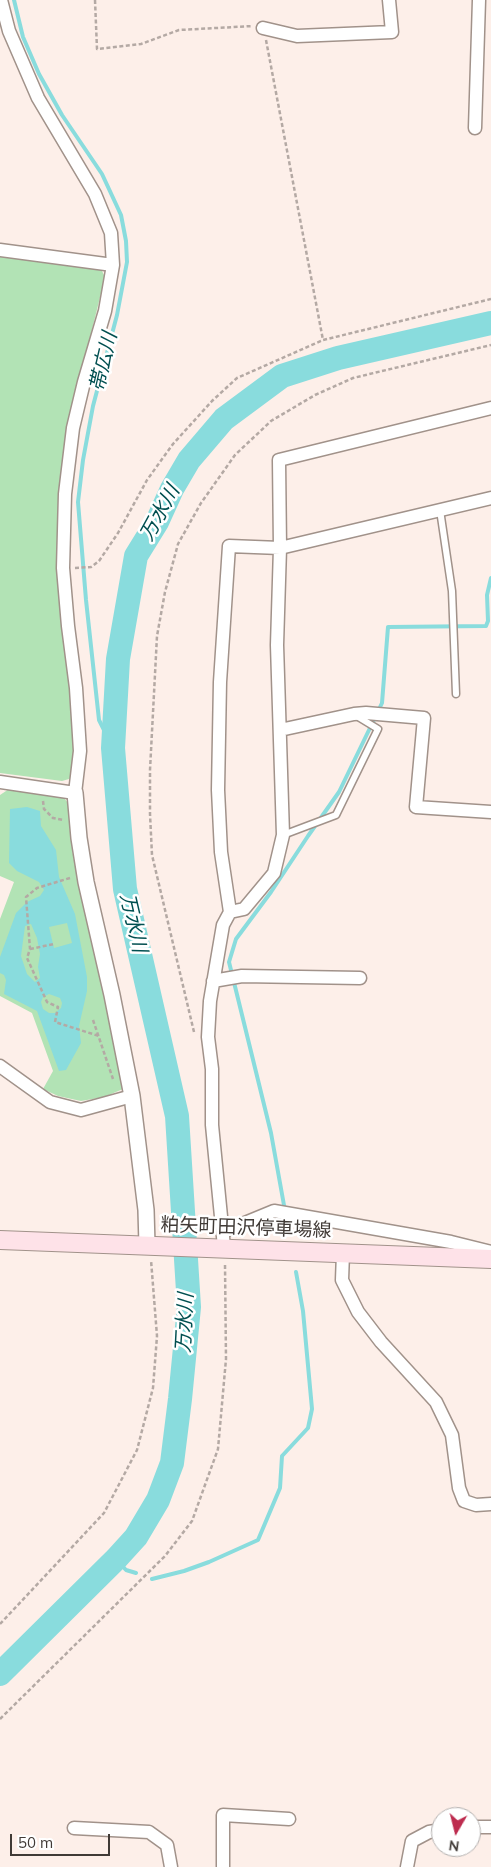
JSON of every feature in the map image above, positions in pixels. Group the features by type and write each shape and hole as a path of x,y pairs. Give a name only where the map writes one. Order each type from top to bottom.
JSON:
{"main road":[{"name":"粕矢町田沢停車場線","path":"0,1240 151,1245 221,1242 344,1253 491,1259"}],"street":[{"path":"1,0 9,31 38,98 95,194 111,233 113,265 105,311 84,382 73,428 65,494 63,568 76,688 80,751 75,793 79,838 86,882 112,995 132,1096 151,1245"},
{"path":"263,28 297,36 392,32 389,0"},
{"path":"475,128 479,0"},
{"path":"0,250 113,265"},
{"path":"230,912 244,909 274,873 283,835 277,645 280,548 279,460 491,408"},
{"path":"491,498 280,548 229,546 220,682 218,790 221,852 230,912 223,925 208,1037 212,1069 212,1125 221,1242 274,1211 451,1242 491,1252"},
{"path":"280,730 361,716 381,715 424,718 416,807 491,812"},
{"path":"0,782 75,793"},
{"path":"217,980 236,977 360,978"},
{"path":"0,1066 50,1102 81,1110 132,1096"},
{"path":"344,1253 342,1280 358,1312 381,1342 436,1402 452,1435 459,1488 464,1501 476,1505 491,1504"},
{"path":"224,1867 223,1815 289,1819"},
{"path":"74,1828 149,1832 167,1845 171,1867"},
{"path":"407,1867 412,1841 431,1832"}],"lane":[{"path":"440,510 452,591 456,694"},
{"path":"283,835 336,815 378,730 361,716"}],"path":[{"path":"94,0 97,49 141,44 179,30 248,25 263,28 323,340"},
{"path":"75,568 91,567 98,560 118,533 147,480 173,444 236,378 323,340 491,299"},
{"path":"70,878 37,888 26,897 30,949 28,958 47,1002 58,1007 55,1022 98,1036"},
{"path":"30,949 54,944"},
{"path":"93,1020 114,1081"},
{"path":"0,1719 165,1556 192,1520 218,1449 226,1359 221,1242"},
{"path":"0,1624 104,1513 137,1450 153,1388 157,1336 151,1245"}],"green space":[{"path":"0,254 101,269 105,277 68,427 60,490 57,573 71,700 73,744 73,775 69,779 62,781 0,773"},
{"path":"9,789 63,797 69,804 72,849 78,883 108,1007 123,1089 104,1097 81,1101 58,1096 43,1089 53,1071 32,1013 0,996 0,919 14,882 0,876 0,795"}],"water":[{"path":"27,807 40,811 41,826 56,850 59,877 75,914 87,977 87,991 79,1026 81,1043 66,1070 59,1071 37,1011 4,994 6,980 4,975 0,973 0,957 16,913 27,902 40,896 44,890 39,882 17,871 9,863 10,809","holes":["67,923 72,943 54,948 49,927","31,924 37,938 40,954 38,967 40,978 35,982 27,974 21,956 25,926","49,994 60,998 61,1008 55,1013 49,1013 43,1009 41,1002 43,997"]}],"waterway":[{"name":"帯広川","path":"14,0 23,37 39,74 62,115 102,174 121,215 126,241 127,262 117,315 93,406 83,460 78,502 99,720 113,748"},
{"name":"万水川","path":"0,1674 136,1537 158,1500 172,1463 180,1399 189,1307 177,1116 125,889 113,748 118,659 136,556 157,522 172,489 189,460 224,419 282,376 338,358 491,323"},
{"path":"289,1233 271,1133 229,962 236,939 271,892 339,792 382,703 388,627 486,626 488,621 487,595 491,578"},
{"path":"152,1579 209,1562 258,1540 280,1488 282,1456 308,1428 312,1409 303,1311 296,1272"},
{"path":"116,1559 126,1570 136,1573"}]}
